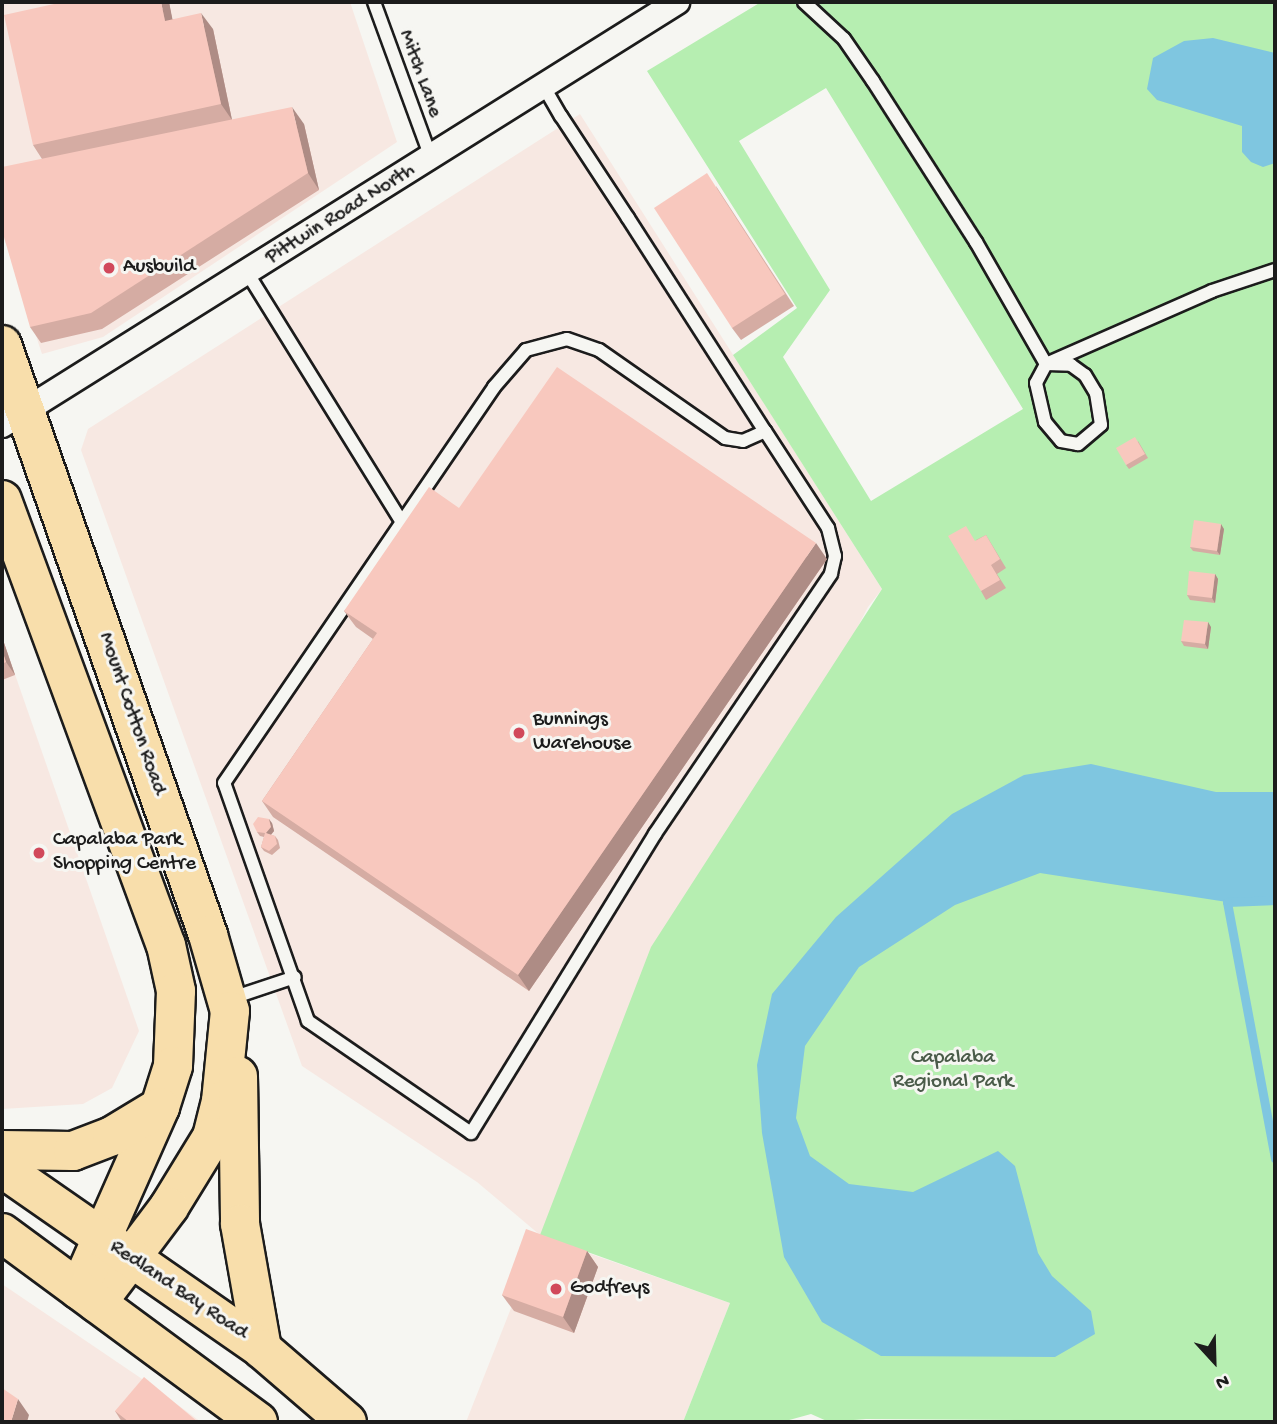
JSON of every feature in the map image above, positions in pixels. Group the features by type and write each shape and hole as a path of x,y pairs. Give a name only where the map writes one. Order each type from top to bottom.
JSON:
{"main road":[{"name":"Mount Cotton Road","path":"2,345 14,418 208,935 228,1005 221,1101 212,1137 116,1249 88,1296"},
{"name":"Mount Cotton Road","path":"2,500 9,539 166,946 176,991 177,1026 173,1066 116,1249"},
{"path":"228,1005 240,1090 240,1224 262,1349"},
{"path":"2,1150 73,1152 112,1136 160,1107"},
{"name":"Redland Bay Road","path":"2,1168 262,1349 347,1422"},
{"path":"2,1233 258,1422"}],"street":[{"name":"Pittwin Road North","path":"14,418 248,274 677,2"}],"lane":[{"name":"Mitch Lane","path":"374,2 432,158"},
{"path":"804,2 844,39 873,81 976,242 1046,364"},
{"path":"544,87 828,528 835,556 831,574 655,834 502,1088 471,1133 308,1021 225,783 494,387 526,350 547,342 567,339 598,350 725,438 743,441 765,431"},
{"path":"1046,364 1071,365 1085,375 1096,393 1101,425 1078,444 1061,441 1045,422 1036,383 1046,364 1212,291 1275,270"},
{"path":"248,274 402,522"},
{"path":"228,1005 295,978"}],"shaded area":[{"path":"2,2 350,2 397,142 103,337 42,354 2,232"},
{"path":"580,114 882,589 868,607 540,1236 730,1303 683,1422 466,1422 540,1235 477,1182 302,1066 81,450 88,429"},
{"name":"Capalaba Park Shopping Centre","path":"2,637 139,1031 112,1088 83,1104 2,1109"},
{"path":"2,1284 148,1383 201,1422 2,1422"}],"green space":[{"name":"Capalaba Regional Park","path":"761,2 1275,2 1275,1422 866,1419 829,1422 811,1414 782,1422 683,1422 730,1303 540,1235 651,947 882,589 733,355 797,308 647,71","holes":["826,88 1023,409 871,501 783,357 830,290 739,141"]}],"water":[{"path":"1213,38 1275,53 1275,163 1263,167 1251,162 1242,152 1242,126 1157,100 1147,89 1153,58 1184,41"},
{"path":"1091,764 1216,792 1275,792 1275,900 1227,902 1040,873 955,905 859,967 805,1046 796,1118 810,1156 849,1184 913,1192 998,1151 1015,1166 1038,1253 1052,1276 1091,1311 1095,1334 1055,1357 881,1356 822,1322 784,1257 762,1133 757,1065 772,994 836,917 952,814 1024,775"}],"building":[{"path":"63,2 161,2 165,21 201,13 221,104 33,145 4,15"},
{"name":"Ausbuild","path":"292,107 308,173 91,313 30,327 2,230 2,167"},
{"path":"707,173 785,294 732,328 654,208"},
{"name":"Bunnings Warehouse","path":"557,367 816,543 518,975 262,801 377,633 344,611 429,487 459,508"},
{"path":"1135,437 1145,454 1126,465 1116,448"},
{"path":"1194,520 1221,524 1217,551 1190,547"},
{"path":"966,526 975,541 986,535 1000,559 991,565 1000,580 981,591 948,536"},
{"path":"1189,571 1215,574 1212,598 1187,595"},
{"path":"1184,620 1208,622 1205,644 1181,641"},
{"path":"258,817 269,819 271,827 266,833 275,836 277,844 269,851 261,847 265,833 257,832 253,824"},
{"name":"Godfreys","path":"526,1229 587,1251 563,1317 502,1295"},
{"path":"144,1377 198,1422 129,1422 115,1411"},
{"path":"2,1388 18,1399 11,1422 2,1422"}],"waterway":[{"path":"1275,900 1227,902 1275,1159"}],"place":[{"name":"Ausbuild","path":"109,268"},
{"name":"Bunnings Warehouse","path":"519,733"},
{"name":"Capalaba Park Shopping Centre","path":"39,853"},
{"name":"Godfreys","path":"556,1289"}]}
